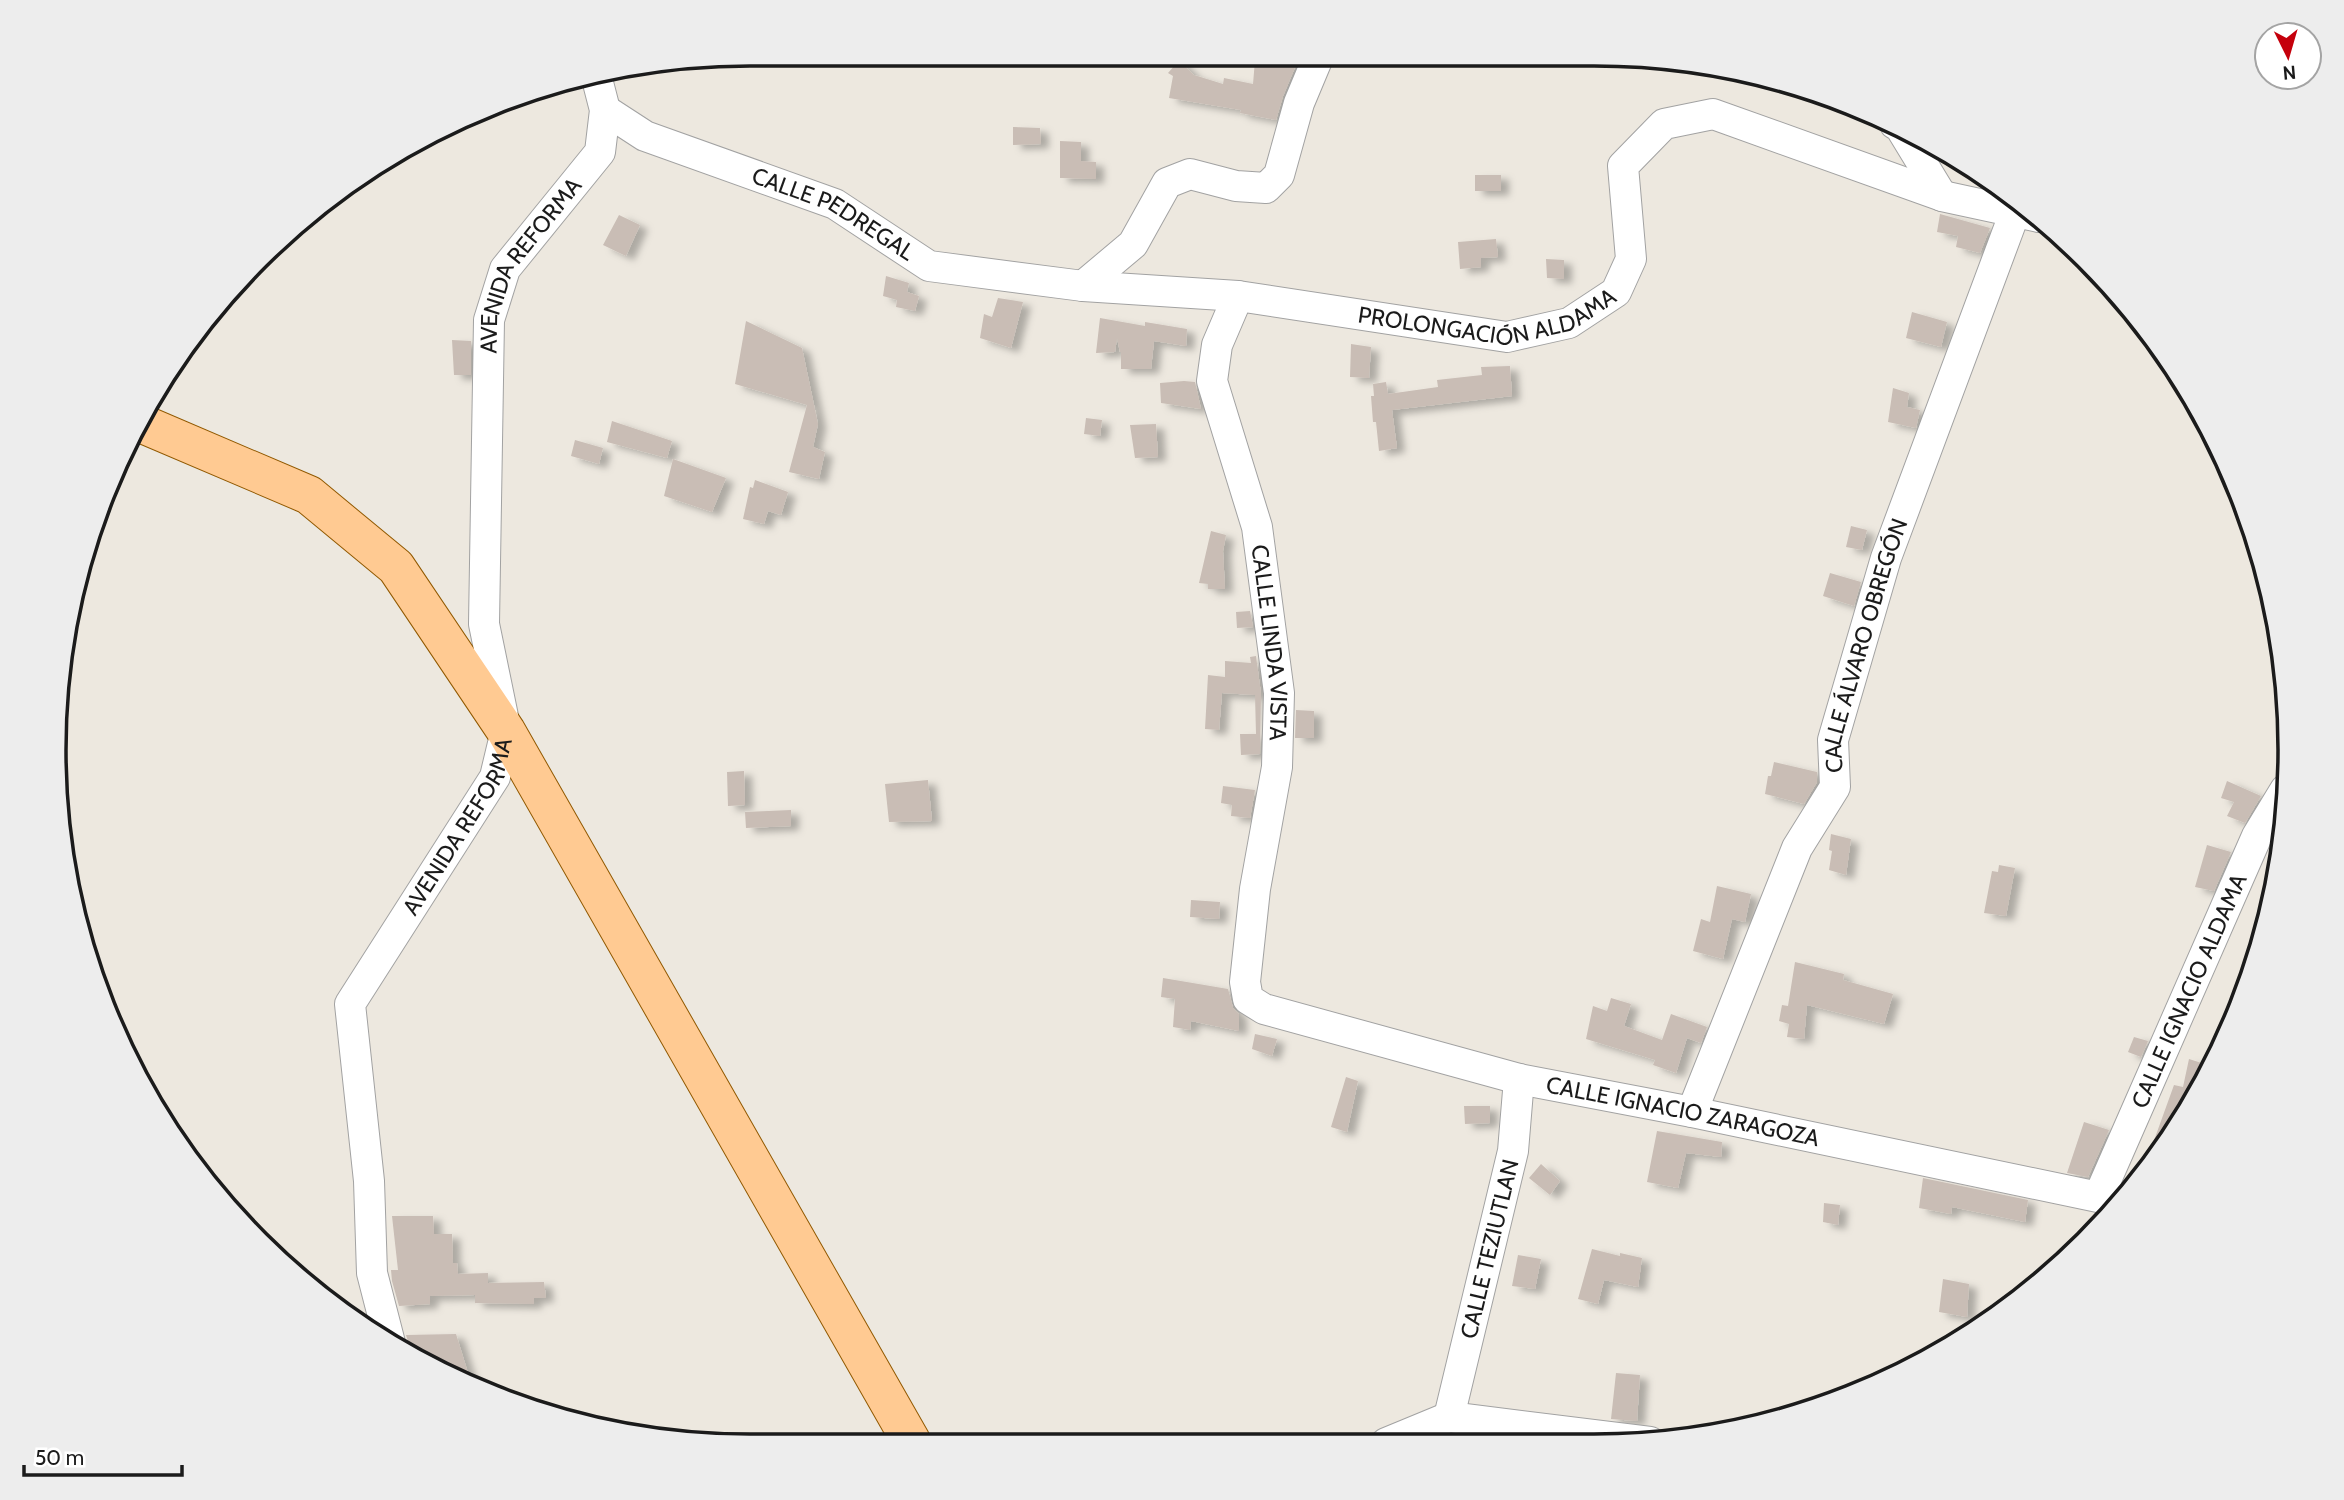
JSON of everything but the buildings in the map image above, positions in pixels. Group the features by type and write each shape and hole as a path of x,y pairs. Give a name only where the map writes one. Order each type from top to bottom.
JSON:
{"main road":[{"path":"148,426 309,495 396,567 506,731 907,1434"}],"street":[{"path":"1083,286 1133,244 1167,183 1190,174 1236,186 1266,188 1279,176 1300,103 1315,66"},
{"name":"AVENIDA REFORMA","path":"386,1328 372,1273 369,1181 350,1004 495,777 506,731 484,624 489,320 505,269 600,152 605,110 598,84"},
{"name":"CALLE PEDREGAL","path":"605,110 645,136 835,204 929,266 1083,286 1238,296"},
{"name":"PROLONGACIÓN ALDAMA","path":"1238,296 1507,337 1569,323 1616,292 1632,258 1623,166 1664,124 1713,114 1942,197 2016,213"},
{"path":"1911,145 1942,197"},
{"name":"CALLE ÁLVARO OBREGÓN","path":"1692,1112 1797,848 1835,787 1833,740 1886,558 2025,220"},
{"name":"CALLE LINDA VISTA","path":"1238,296 1217,345 1212,381 1257,527 1279,693 1278,766 1255,889 1245,982 1248,999"},
{"name":"CALLE IGNACIO ALDAMA","path":"2112,1195 2258,836 2275,808"},
{"name":"CALLE IGNACIO ZARAGOZA","path":"1248,999 1264,1009 1519,1079 2110,1199"},
{"name":"CALLE TEZIUTLAN","path":"1449,1416 1513,1151 1519,1079"},
{"path":"1406,1434 1449,1416 1583,1434"}]}
